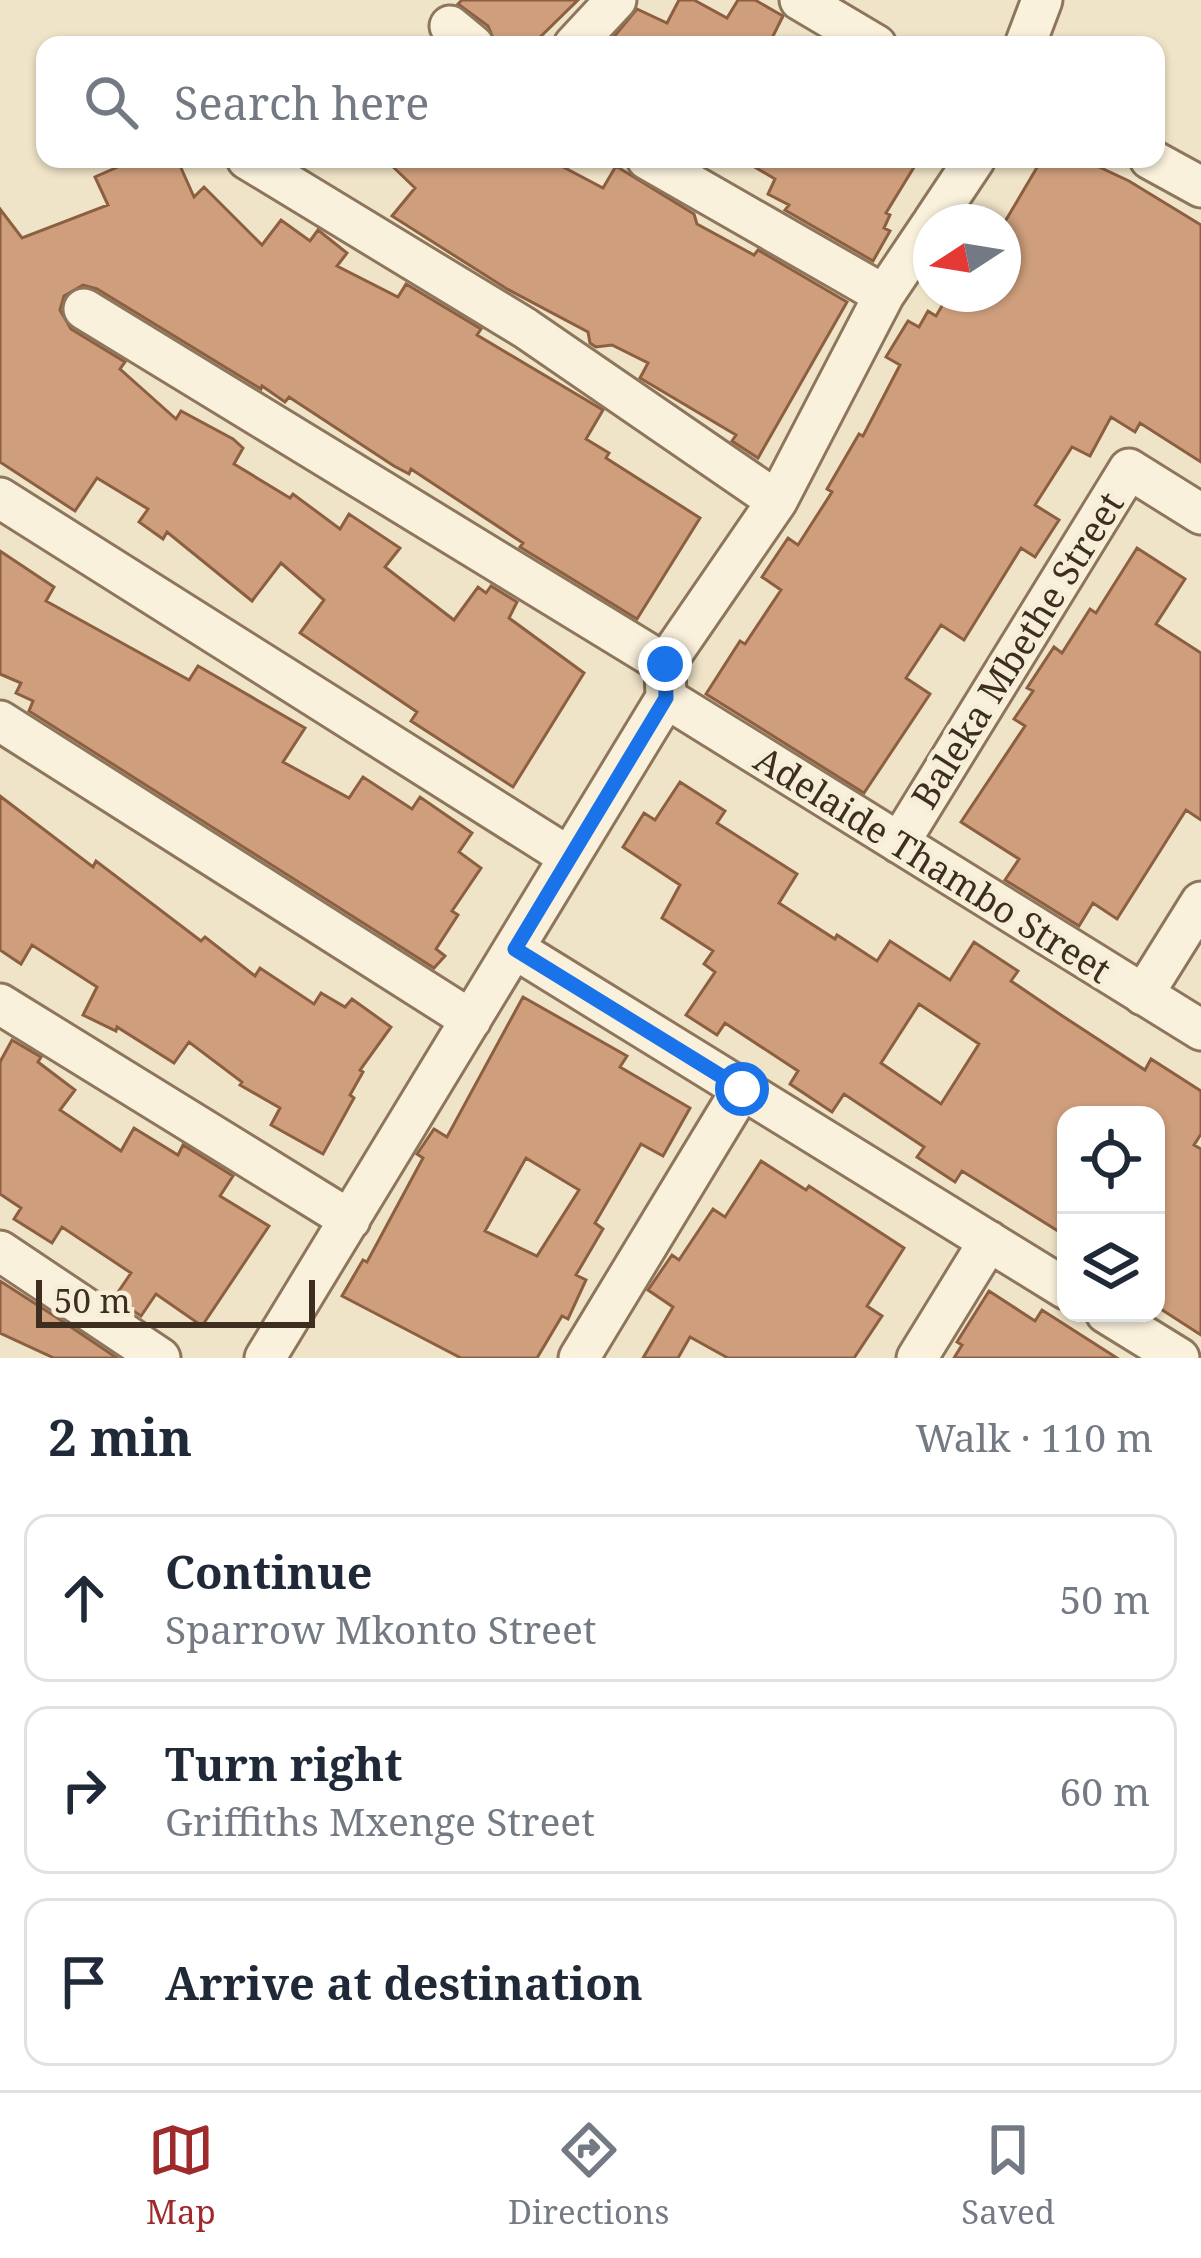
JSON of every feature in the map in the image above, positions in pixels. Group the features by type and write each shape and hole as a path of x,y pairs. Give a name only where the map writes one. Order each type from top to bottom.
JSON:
{"street":[{"path":"582,36 616,0"},
{"path":"800,0 861,36"},
{"path":"1028,36 1042,0"},
{"path":"263,168 525,328 777,501"},
{"path":"663,168 884,296"},
{"path":"945,204 969,168"},
{"path":"1165,168 1201,188"},
{"path":"265,1358 569,857 665,681 777,501 884,296 913,252"},
{"name":"Adelaide Thambo Street","path":"85,309 665,681 899,843 1201,1030"},
{"name":"Baleka Mbethe Street","path":"899,843 1129,469 1201,514"},
{"path":"0,498 569,857"},
{"path":"0,721 471,1020"},
{"path":"1143,994 1201,902"},
{"path":"515,949 1057,1283"},
{"path":"0,1004 350,1220"},
{"path":"579,1358 742,1089"},
{"path":"917,1358 989,1241"},
{"path":"0,1250 160,1358"},
{"path":"1121,1322 1179,1358"}],"building":[{"path":"462,0 578,0 541,36 492,36 488,26 458,4"},
{"path":"679,0 694,0 727,18 738,0 755,0 783,16 773,36 614,36 637,9 667,23"},
{"path":"116,168 181,168 194,197 204,187 262,245 281,220 310,241 318,230 347,253 337,266 398,297 406,284 481,329 477,335 603,410 586,439 609,453 606,458 700,518 637,619 520,547 523,543 411,469 409,474 394,466 289,397 285,402 261,389 97,289 83,285 64,296 60,310 71,329 125,362 120,369 176,419 181,411 233,439 243,448 234,464 290,498 293,494 340,529 349,514 400,548 385,567 454,620 478,587 486,593 491,586 517,602 509,618 584,673 513,787 411,721 417,712 300,633 324,600 281,563 252,601 167,532 163,539 139,522 148,509 97,478 75,511 0,462 0,209 22,238 108,205 95,177"},
{"path":"394,168 565,168 603,188 619,168 694,214 697,224 754,255 758,250 847,302 758,458 732,441 736,435 640,378 648,363 612,345 596,347 588,332 507,289 392,216 415,188"},
{"path":"756,168 914,168 886,213 890,215 884,228 890,231 873,261 785,210 789,205 768,194 775,179"},
{"path":"1037,168 1101,168 1129,181 1201,225 1201,462 1140,423 1135,432 1111,417 1090,456 1072,447 1035,505 1059,520 1035,557 1021,548 964,640 941,625 906,678 930,694 864,793 706,694 781,590 762,577 788,538 798,545 832,492 827,489 859,434 863,436 900,365 886,357 908,321 919,327 927,312 936,316 938,312 1021,312 1021,204 1015,204"},
{"path":"1137,548 1185,579 1156,624 1201,653 1201,820 1186,810 1117,919 1093,903 1079,926 1005,880 1019,859 961,822 1025,726 1014,719 1033,691 1027,688 1054,647 1062,653 1090,609 1096,613"},
{"path":"0,551 54,587 46,601 189,680 198,666 305,728 283,762 349,798 363,777 412,809 420,797 472,833 459,852 481,868 452,911 458,915 436,949 445,956 434,968 29,711 33,701 16,693 21,683 0,674"},
{"path":"680,782 725,811 717,823 797,874 779,903 835,939 837,935 877,961 890,941 950,980 974,942 1018,971 1011,981 1061,1015 1145,1070 1151,1059 1201,1091 1201,1134 1194,1145 1201,1149 1201,1335 1165,1312 1165,1106 1057,1106 1057,1230 962,1171 955,1182 917,1157 924,1147 844,1094 832,1112 790,1084 798,1071 725,1023 717,1035 686,1015 715,972 704,964 713,951 662,918 680,885 623,847 644,813 655,820","holes":["919,1004 979,1044 941,1104 881,1063"]},
{"path":"0,796 93,867 96,861 255,976 260,968 314,1004 321,993 345,1007 352,999 391,1027 360,1070 350,1095 354,1098 323,1154 271,1125 280,1108 240,1085 189,1042 174,1063 117,1027 116,1031 83,1015 97,987 32,945 21,964 0,950"},
{"path":"523,997 627,1056 620,1067 690,1108 663,1156 641,1144 595,1223 603,1229 576,1275 586,1280 568,1319 562,1316 537,1358 461,1358 342,1296 363,1260 367,1262 423,1158 417,1154 434,1129 447,1137","holes":["526,1158 579,1190 537,1256 485,1231"]},
{"path":"12,1040 41,1057 38,1062 75,1090 60,1110 121,1151 134,1128 178,1155 183,1145 233,1176 220,1196 269,1226 202,1326 156,1294 141,1316 114,1298 131,1273 62,1227 52,1243 14,1219 21,1208 0,1194 0,1062"},
{"path":"761,1161 904,1248 867,1306 882,1316 854,1358 728,1358 690,1337 678,1358 643,1358 673,1307 648,1290 672,1255 679,1260 713,1209 725,1217"},
{"path":"0,1281 117,1358 54,1358 0,1333"},
{"path":"989,1291 1035,1321 1042,1310 1117,1358 954,1358 962,1345 957,1342"}],"route":[{"path":"665,664 666,698 515,949 742,1089"}]}
